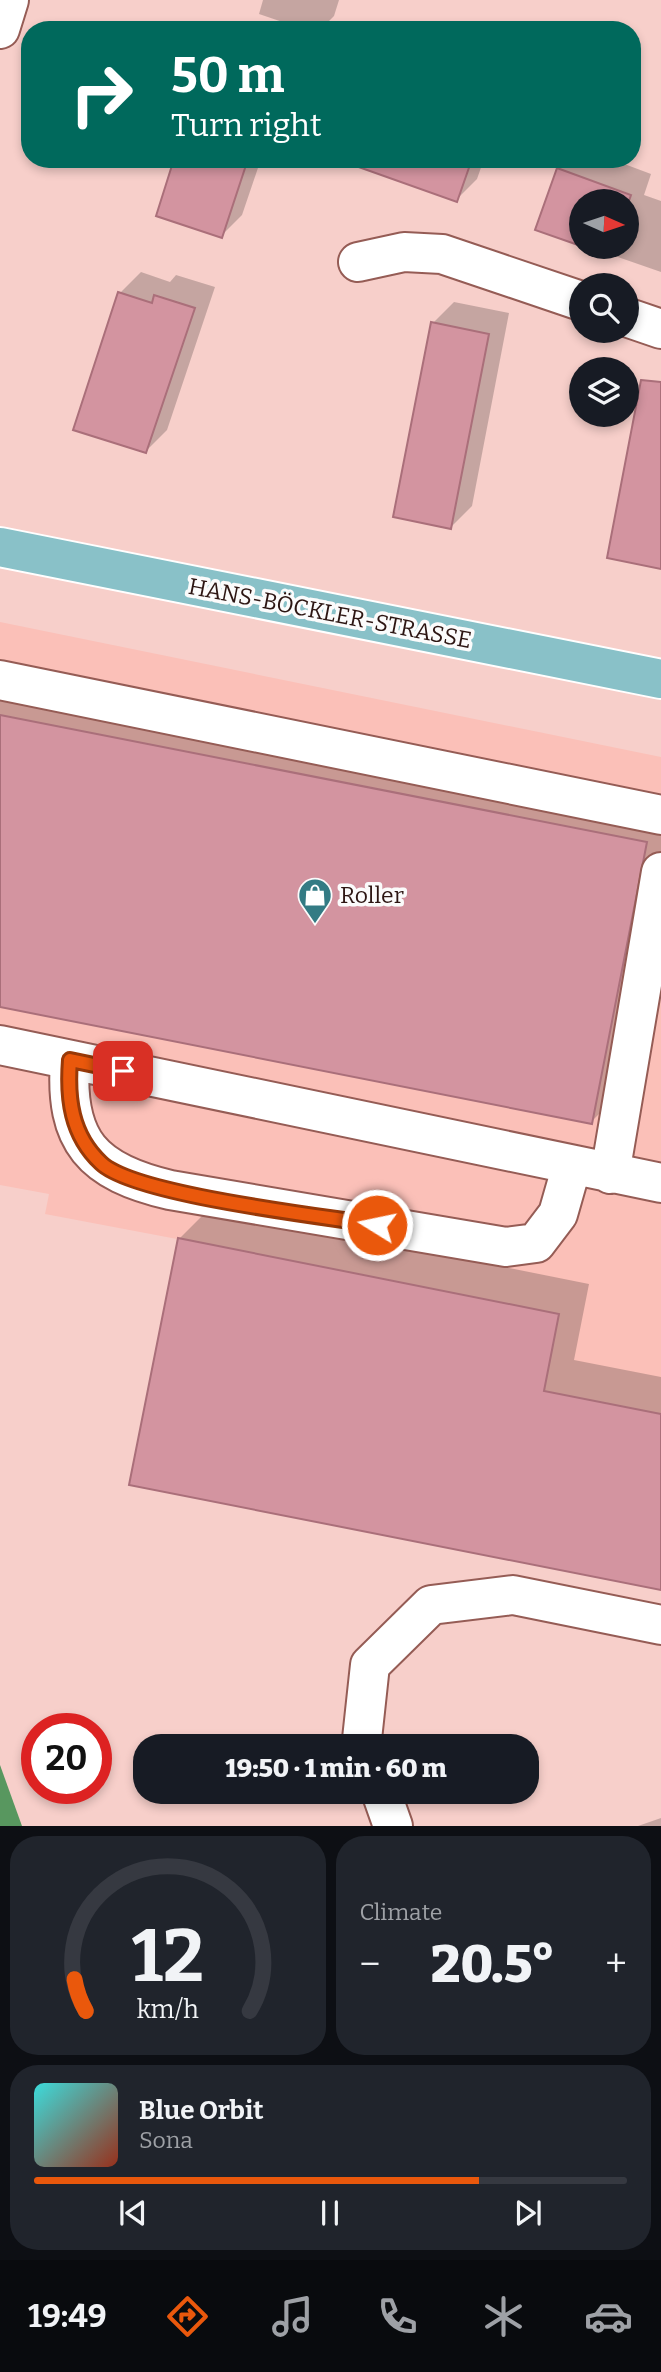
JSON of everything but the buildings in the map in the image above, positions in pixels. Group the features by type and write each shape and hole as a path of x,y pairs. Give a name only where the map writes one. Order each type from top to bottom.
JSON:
{"main road":[{"name":"HANS-BÖCKLER-STRASSE","path":"0,547 661,679"}],"street":[{"path":"0,29 9,0"},
{"path":"359,262 404,252 442,254 569,297"},
{"path":"639,321 661,329"},
{"path":"0,680 661,815"},
{"path":"610,1174 661,872"},
{"path":"0,1045 661,1183"},
{"path":"70,1060 68,1092 78,1134 102,1164 131,1181 170,1190 506,1247 536,1243 558,1214 572,1165"},
{"path":"363,1734 370,1665 431,1605 513,1595 661,1625"},
{"path":"385,1804 393,1826"}],"shaded area":[{"path":"0,622 661,757 661,1590 129,1485 177,1239 45,1214 49,1194 0,1185"},
{"path":"0,1765 22,1826 0,1826"}],"place":[{"name":"Roller","path":"315,925"}],"route":[{"path":"123,1071 70,1060 68,1092 78,1134 102,1164 131,1181 170,1190 377,1225"}]}
